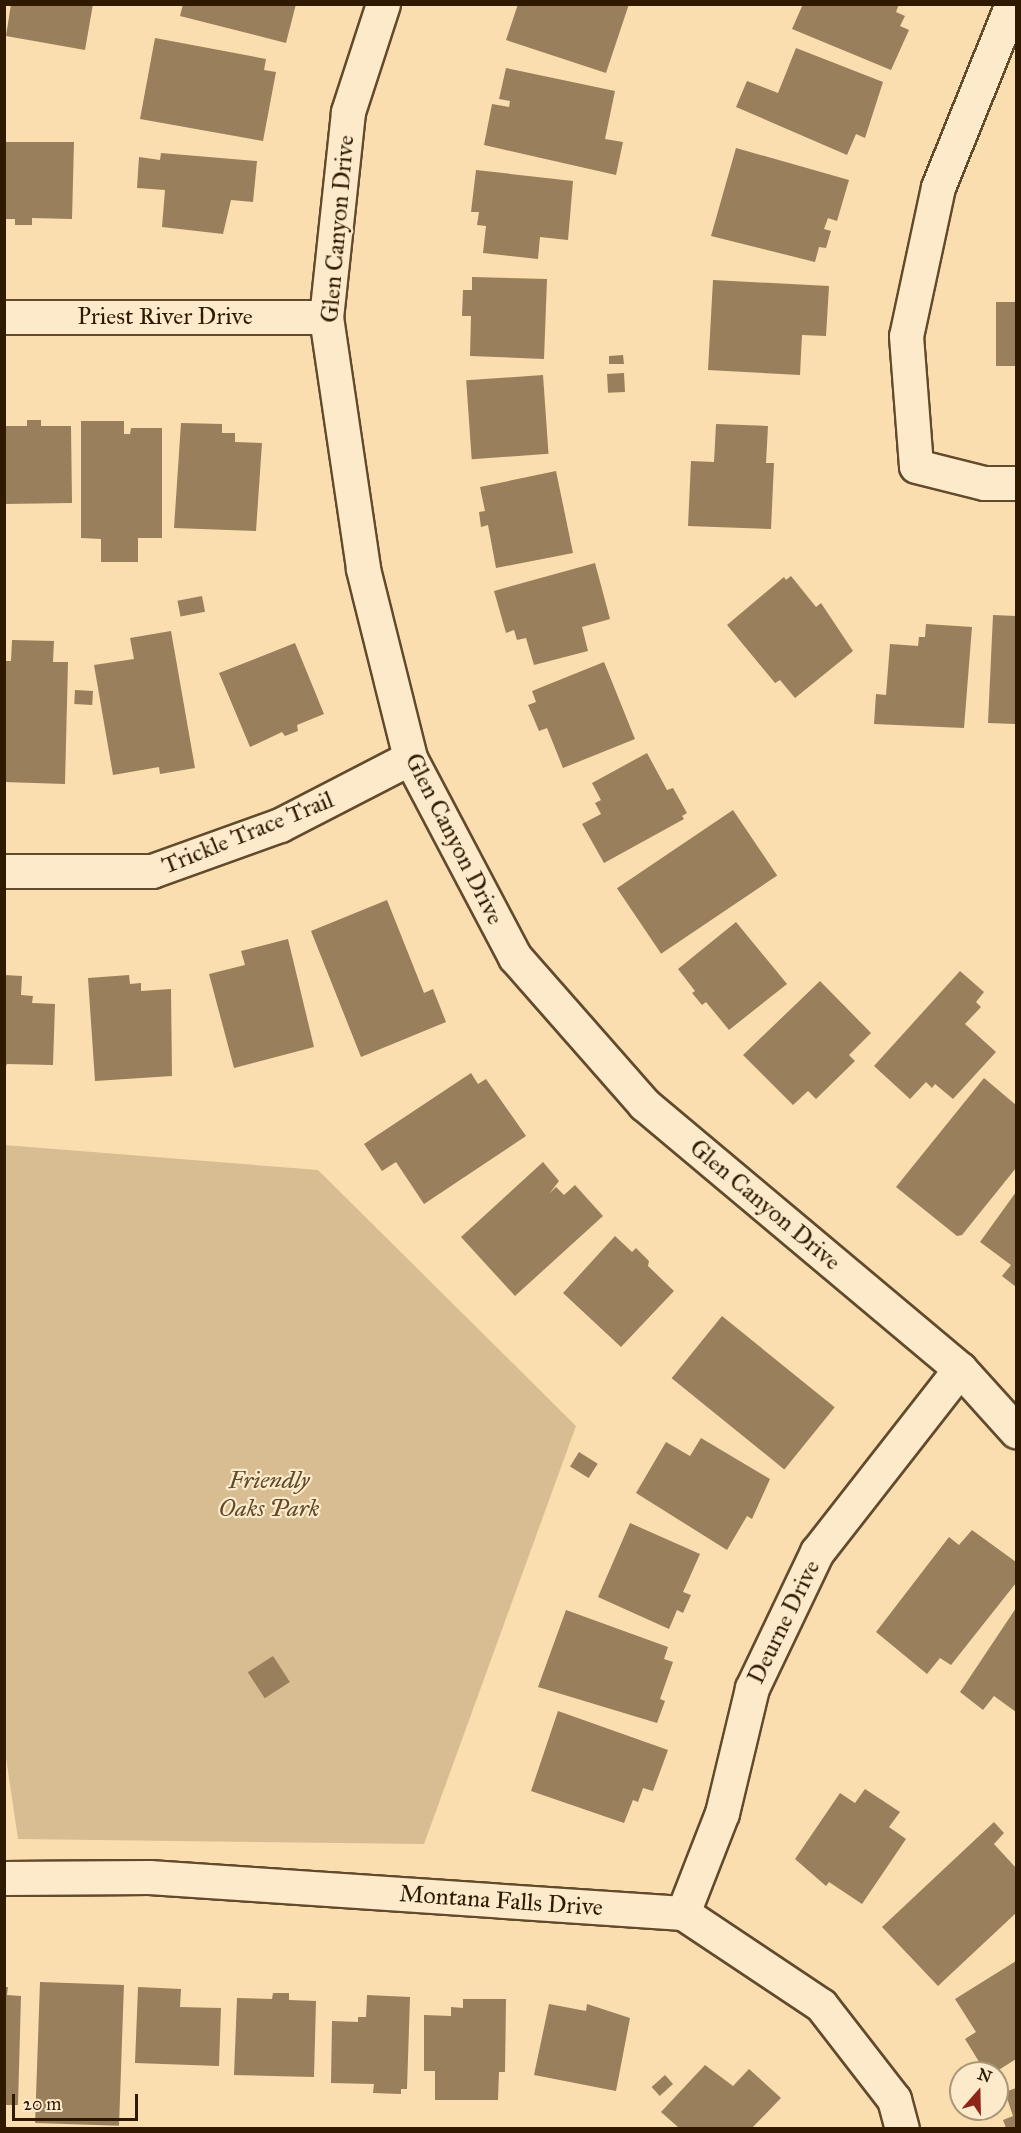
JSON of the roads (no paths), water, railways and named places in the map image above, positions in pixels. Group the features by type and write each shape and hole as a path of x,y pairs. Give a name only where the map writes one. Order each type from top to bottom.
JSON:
{"street":[{"name":"Glen Canyon Drive","path":"383,4 348,112 326,316 363,569 410,758 515,957 644,1104 960,1369 1017,1431"},
{"path":"1012,4 938,187 906,336 916,466 984,483 1017,483"},
{"name":"Priest River Drive","path":"4,318 326,316"},
{"name":"Trickle Trace Trail","path":"4,871 152,871 280,825 410,758"},
{"name":"Deurne Drive","path":"683,1913 722,1813 752,1688 817,1552 960,1369"},
{"name":"Montana Falls Drive","path":"4,1878 149,1877 683,1913 821,2005 894,2098 902,2128"}],"park label":[{"name":"Friendly Oaks Park","path":"269,1495"}]}
